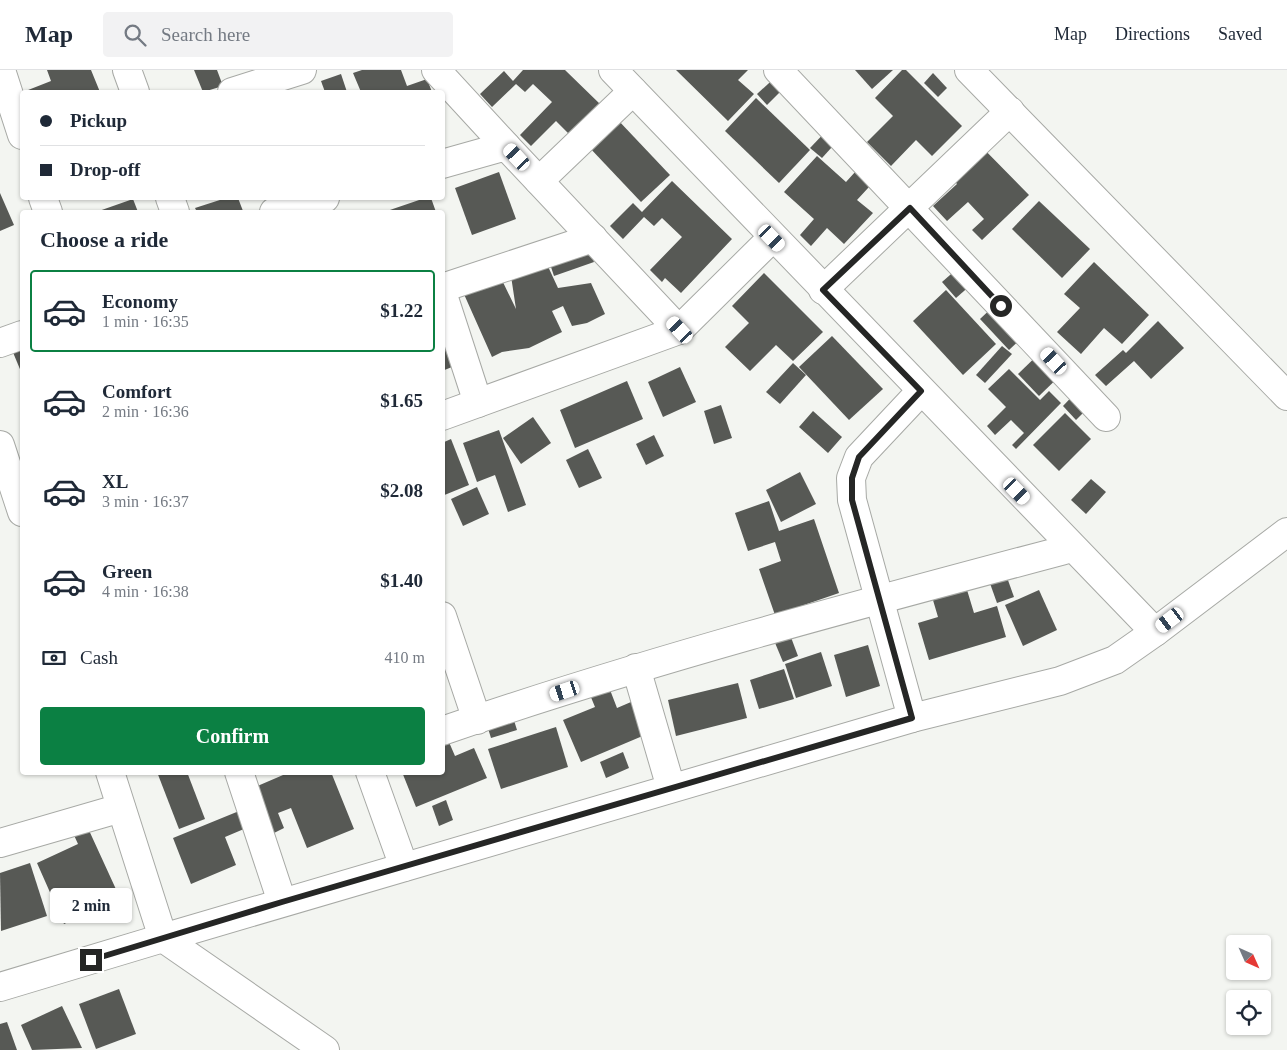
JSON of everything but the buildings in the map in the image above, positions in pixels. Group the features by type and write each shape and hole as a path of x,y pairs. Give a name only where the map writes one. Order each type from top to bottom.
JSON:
{"street":[{"path":"1,70 20,129"},
{"path":"127,70 134,90"},
{"path":"238,90 302,70"},
{"path":"436,70 680,330"},
{"path":"778,70 1106,417"},
{"path":"970,70 1107,214 1287,396"},
{"path":"539,181 626,78 772,238 1155,632"},
{"path":"823,290 1010,111"},
{"path":"445,163 506,146"},
{"path":"281,210 318,200"},
{"path":"445,287 593,238"},
{"path":"445,415 680,330 772,238"},
{"path":"445,301 478,403"},
{"path":"0,343 20,336"},
{"path":"912,718 852,500 852,478 859,457 921,391"},
{"path":"0,444 20,506"},
{"path":"0,987 282,902 912,718 1060,681 1115,660 1287,532"},
{"path":"445,730 636,668 879,599 1072,548"},
{"path":"445,625 477,720"},
{"path":"636,668 671,788"},
{"path":"111,775 163,938 324,1050"},
{"path":"240,775 282,902"},
{"path":"371,775 404,867"},
{"path":"0,843 121,808"}],"route":[{"path":"91,960 282,902 912,718 852,500 852,478 859,457 921,391 823,290 910,208 1001,306"}]}
